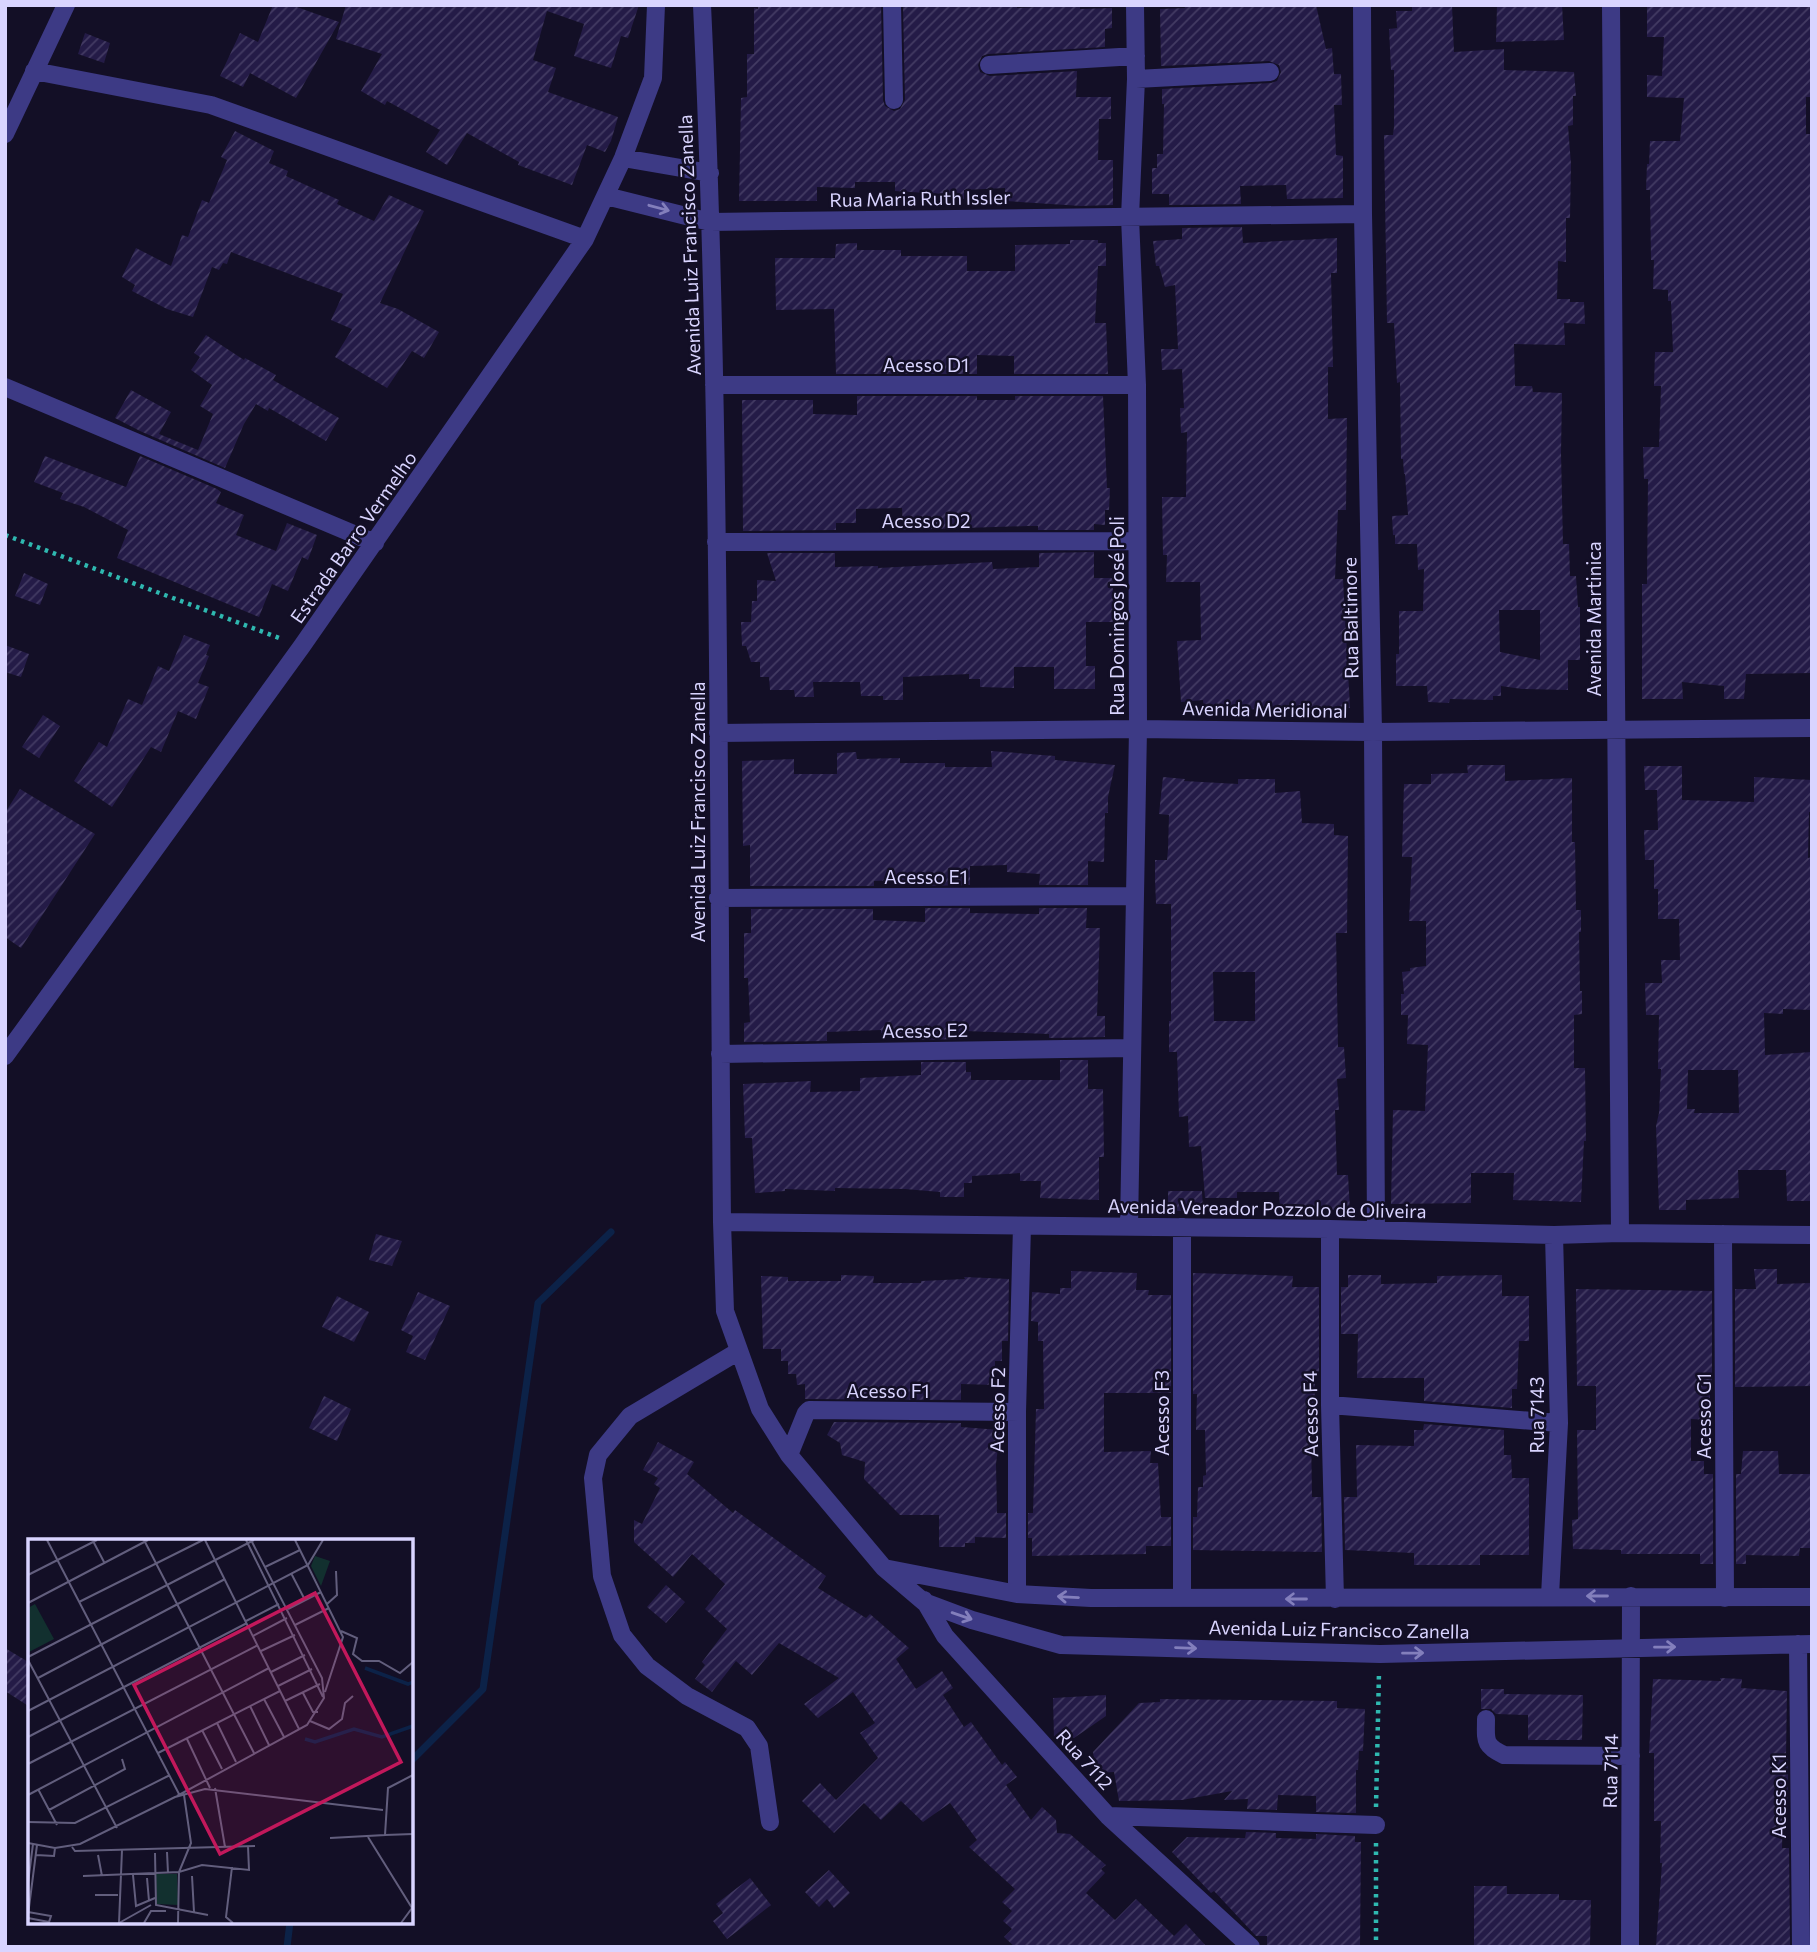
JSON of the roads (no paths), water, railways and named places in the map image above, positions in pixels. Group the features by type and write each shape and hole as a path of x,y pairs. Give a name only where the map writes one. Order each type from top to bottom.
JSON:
{"street":[{"path":"5,134 66,5"},
{"name":"Estrada Barro Vermelho","path":"5,1056 303,646 585,239 623,158 653,78 656,5"},
{"name":"Avenida Luiz Francisco Zanella","path":"702,5 710,173 714,385 725,1311 760,1409 789,1455 884,1568 924,1602 972,1620 1061,1645 1380,1654 1805,1644"},
{"path":"892,5 894,100"},
{"name":"Rua Domingos José Poli","path":"1129,1227 1138,729 1137,385 1129,217 1136,79 1135,5"},
{"name":"Rua Baltimore","path":"1362,5 1363,214 1373,732 1376,1230"},
{"name":"Avenida Martinica","path":"1611,5 1620,1233"},
{"path":"989,65 1136,56"},
{"path":"34,71 211,105 585,239"},
{"path":"1136,79 1270,72"},
{"path":"623,158 710,173"},
{"name":"Rua Maria Ruth Issler","path":"606,195 710,222 1363,214"},
{"name":"Acesso D1","path":"714,385 1137,385"},
{"path":"5,387 375,543"},
{"name":"Acesso D2","path":"716,542 1136,541"},
{"name":"Avenida Meridional","path":"718,733 1812,728"},
{"name":"Acesso E1","path":"718,898 1134,896"},
{"name":"Acesso E2","path":"720,1054 1131,1048"},
{"name":"Avenida Vereador Pozzolo de Oliveira","path":"722,1222 1330,1228 1554,1235 1812,1235"},
{"name":"Acesso F2","path":"1017,1594 1017,1412 1022,1226"},
{"name":"Acesso F3","path":"1181,1598 1182,1227"},
{"name":"Acesso F4","path":"1330,1228 1330,1405 1335,1599"},
{"name":"Acesso G1","path":"1723,1234 1725,1598"},
{"name":"Rua 7143","path":"1550,1596 1559,1423 1554,1235"},
{"path":"739,1351 630,1416 598,1455 593,1478 602,1576 622,1636 647,1666 687,1696 747,1728 759,1746 769,1822"},
{"path":"1330,1405 1559,1423"},
{"name":"Acesso F1","path":"789,1455 809,1410 1017,1412"},
{"name":"Avenida Luiz Francisco Zanella","path":"884,1568 1017,1594 1091,1598 1812,1597"},
{"path":"924,1602 928,1576"},
{"name":"Rua 7114","path":"1630,1947 1632,1596"},
{"name":"Rua 7112","path":"924,1602 944,1636 1108,1816 1251,1947"},
{"name":"Acesso K1","path":"1801,1947 1805,1834 1805,1644"},
{"path":"1486,1719 1486,1741 1490,1748 1504,1755 1631,1756"},
{"path":"1108,1816 1376,1825"}],"waterway":[{"path":"413,1759 483,1689 538,1303 611,1232"},
{"path":"287,1947 290,1924"}]}
